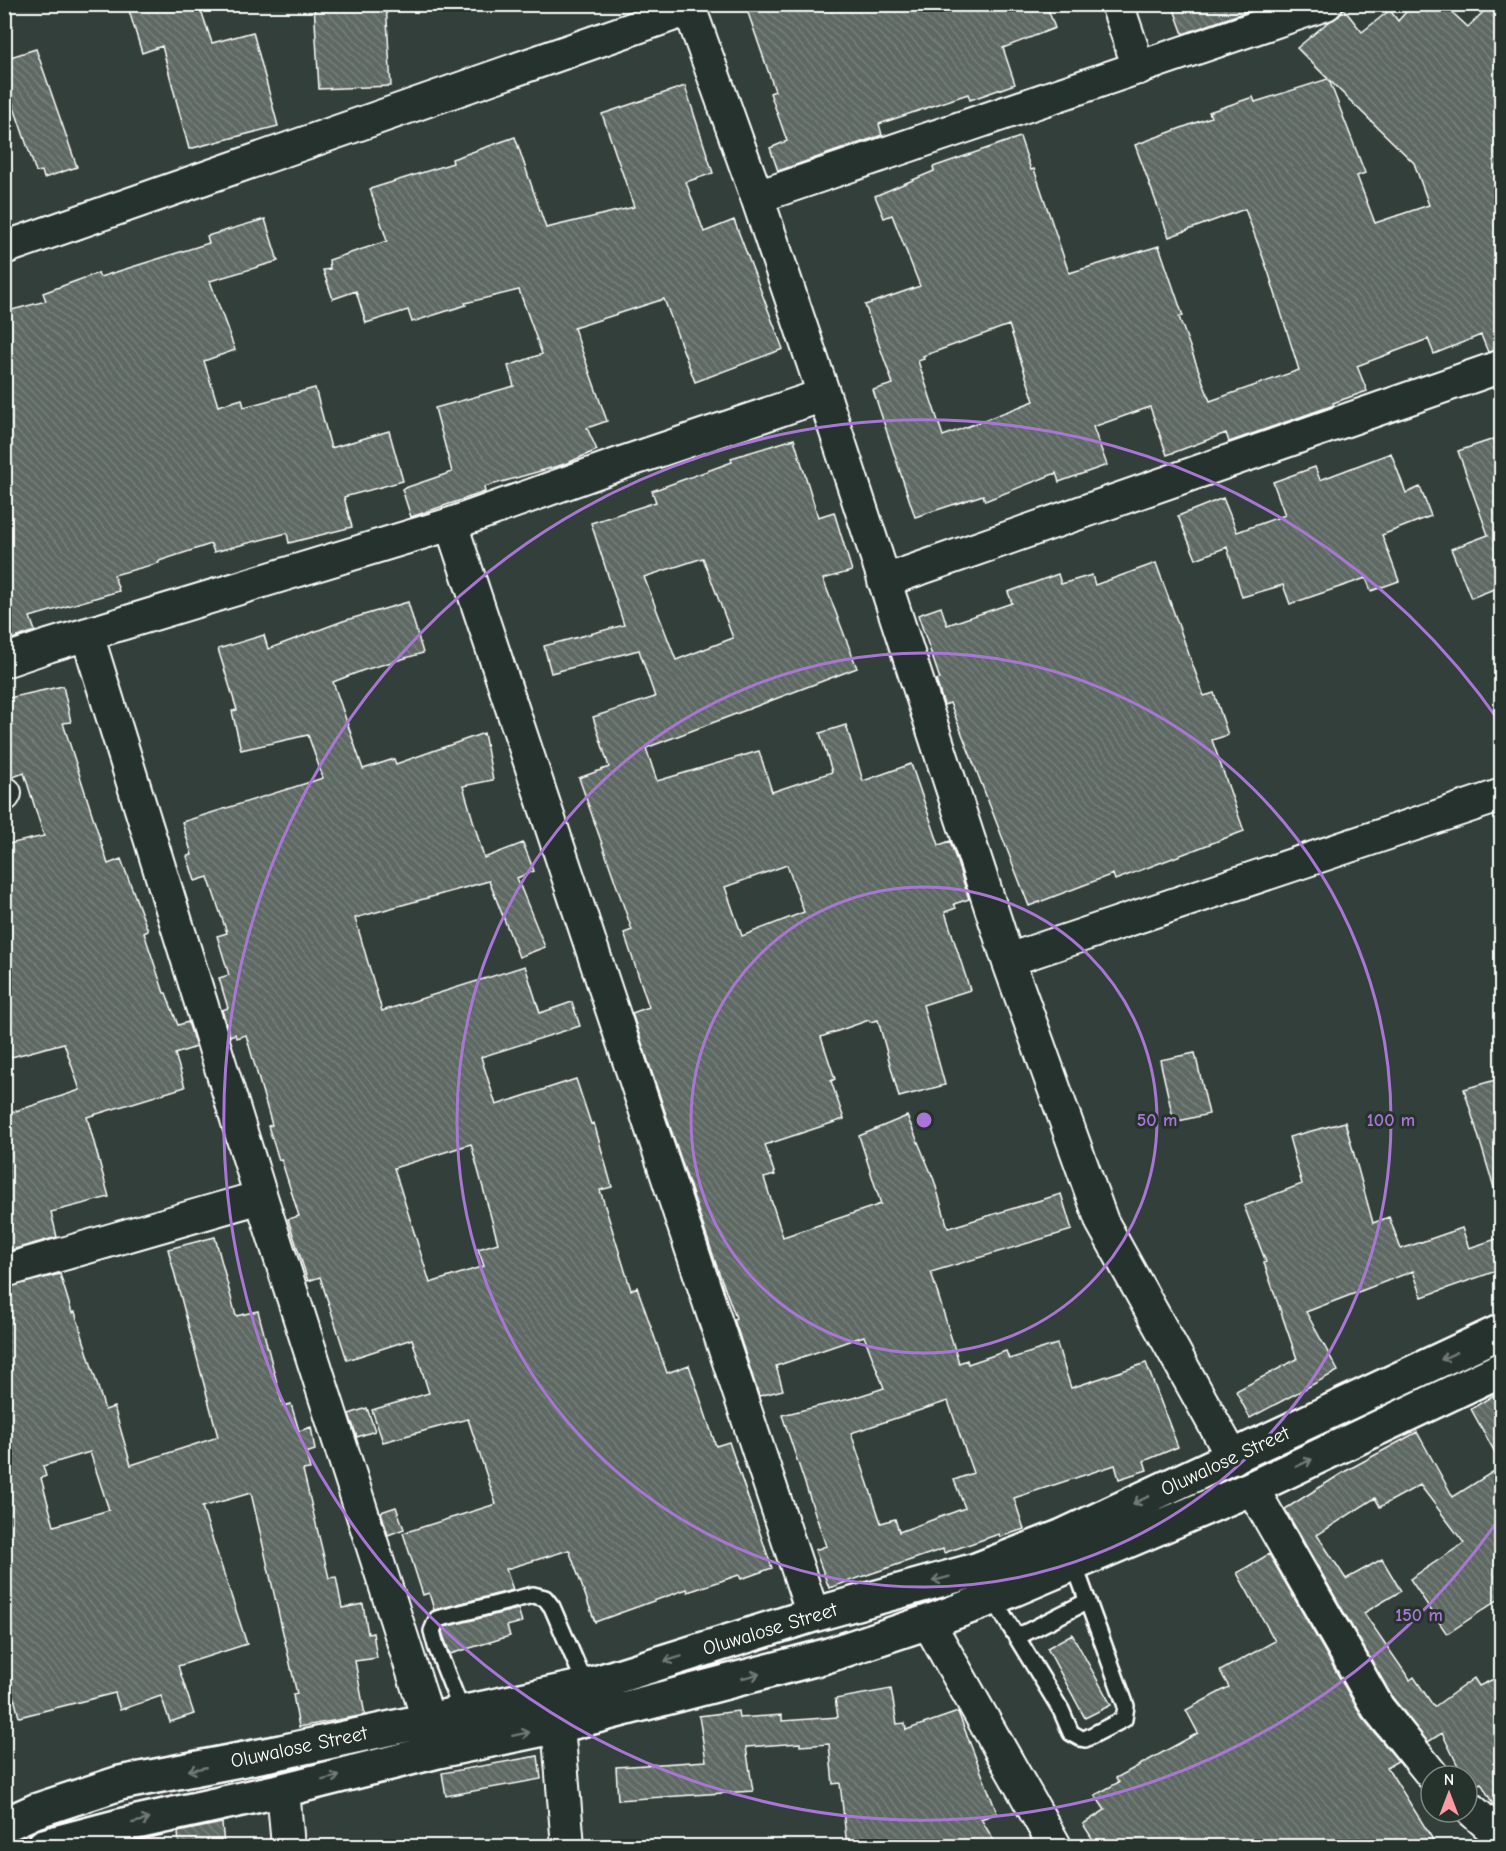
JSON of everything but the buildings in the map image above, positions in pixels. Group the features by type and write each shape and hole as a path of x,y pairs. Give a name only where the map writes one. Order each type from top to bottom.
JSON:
{"street":[{"path":"1117,4 1139,68"},
{"path":"757,197 1326,4"},
{"path":"4,248 689,7 824,395 1008,960 1102,1222 1233,1458"},
{"path":"884,581 1502,366"},
{"path":"4,661 451,524 824,395"},
{"path":"451,524 813,1615"},
{"path":"87,634 261,1197 428,1719"},
{"path":"1008,960 1502,795"},
{"path":"4,1271 261,1197"},
{"name":"Oluwalose Street","path":"4,1825 35,1811 120,1784 571,1690 813,1615 976,1570 1063,1536 1502,1330"},
{"name":"Oluwalose Street","path":"44,1846 438,1751 558,1726 826,1656 993,1598 1074,1564 1252,1488 1502,1369"},
{"path":"1252,1488 1378,1708 1423,1764"},
{"path":"928,1622 1055,1846"},
{"path":"568,1846 558,1726 571,1690"},
{"path":"283,1790 288,1846"},
{"path":"1479,1817 1502,1837"}],"lane":[{"path":"976,1570 1061,1710 1071,1733 1085,1738 1124,1719 1126,1706 1074,1564"},
{"path":"462,1712 435,1646 432,1631 437,1619 532,1595 545,1598 552,1607 571,1690"},
{"path":"1017,1637 1088,1601"}]}
